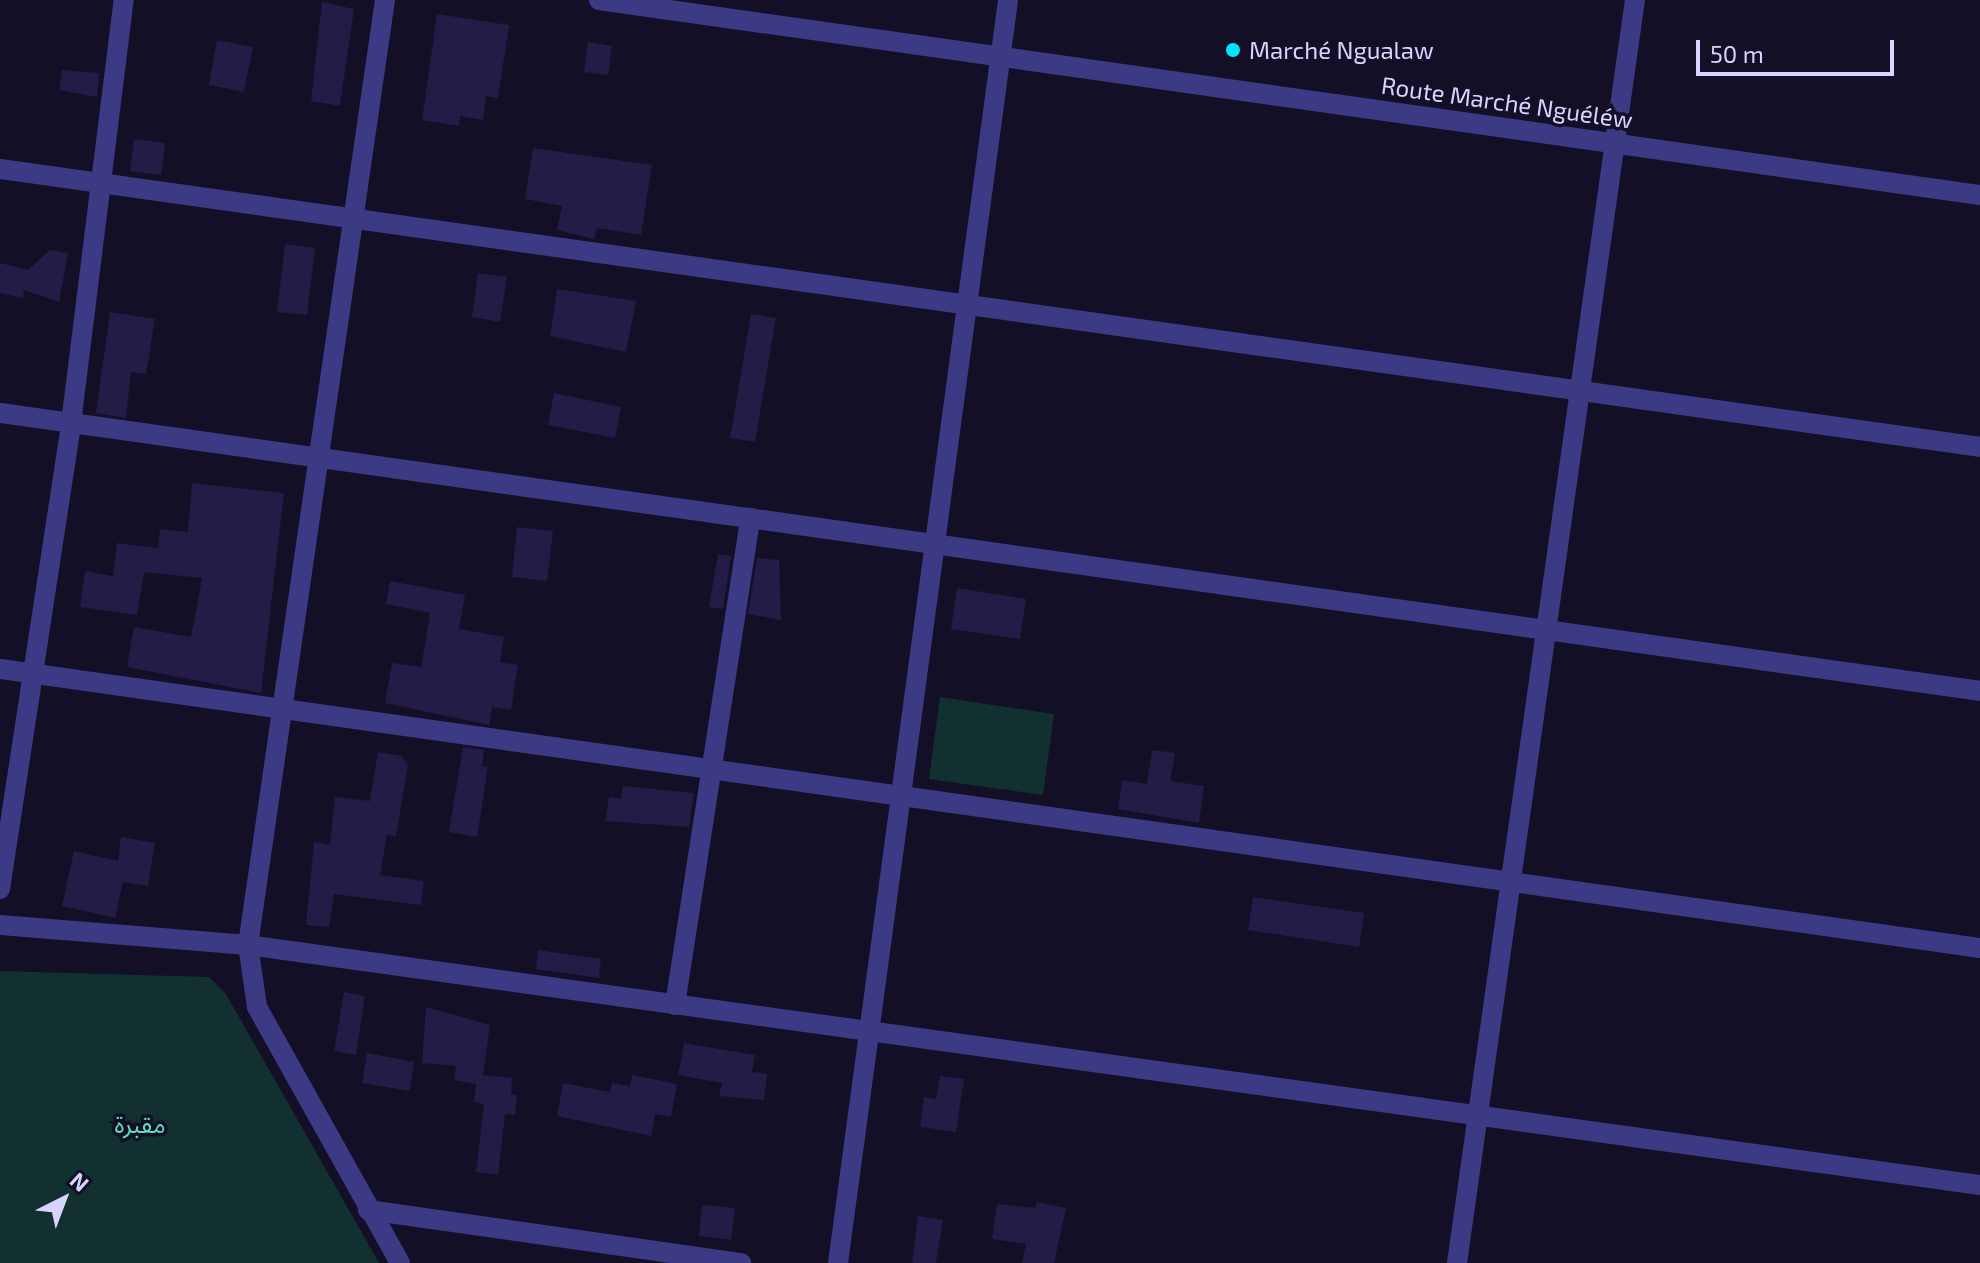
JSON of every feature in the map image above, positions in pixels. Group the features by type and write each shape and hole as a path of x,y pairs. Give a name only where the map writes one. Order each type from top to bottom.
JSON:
{"street":[{"path":"0,889 71,423 124,0"},
{"path":"385,0 248,945 257,1007 400,1263"},
{"name":"Route Marché Nguéléw","path":"599,0 1980,195"},
{"path":"838,1263 1008,0"},
{"path":"1457,1263 1635,0"},
{"path":"0,169 1980,447"},
{"path":"0,413 1980,691"},
{"path":"675,1005 750,518"},
{"path":"0,669 1980,948"},
{"path":"0,925 248,945 1980,1185"},
{"path":"368,1210 741,1263"}],"green space":[{"path":"940,697 1054,714 1043,795 929,779"},
{"name":"مقبرة","path":"0,971 209,977 226,994 379,1263 0,1263"}],"building":[{"path":"322,2 354,9 340,106 311,101"},
{"path":"437,14 509,25 498,98 486,96 483,120 460,116 459,126 422,120"},
{"path":"217,40 253,47 244,92 209,85"},
{"path":"588,42 612,46 608,75 584,72"},
{"path":"62,70 99,73 97,97 59,90"},
{"path":"134,139 165,143 161,175 130,171"},
{"path":"533,148 652,165 641,235 597,228 594,239 557,230 562,206 525,199"},
{"path":"285,244 315,248 307,315 277,312"},
{"path":"50,250 68,253 59,302 24,290 23,298 0,293 0,263 28,270"},
{"path":"478,273 507,277 500,322 472,317"},
{"path":"557,289 636,301 626,352 550,336"},
{"path":"110,312 155,319 146,374 131,372 126,418 96,413"},
{"path":"751,314 776,318 755,442 730,438"},
{"path":"554,393 621,407 615,438 548,425"},
{"path":"192,483 284,493 261,693 127,667 134,627 191,637 202,578 144,572 137,615 80,607 85,571 113,576 117,543 158,548 160,529 188,532"},
{"path":"517,527 553,531 547,581 512,577"},
{"path":"718,554 731,556 723,609 709,607"},
{"path":"757,558 779,560 781,620 748,614"},
{"path":"390,581 465,595 459,629 504,637 500,662 518,665 511,710 492,707 489,725 385,703 392,663 421,667 430,613 386,604"},
{"path":"957,588 1026,599 1020,639 951,629"},
{"path":"463,747 484,750 482,766 488,767 477,837 449,832"},
{"path":"1152,750 1175,753 1170,781 1204,786 1199,823 1118,809 1122,780 1147,784"},
{"path":"378,752 402,756 408,766 396,836 387,835 380,875 424,881 421,905 334,894 329,927 306,925 314,842 330,845 335,797 370,801"},
{"path":"623,786 694,793 689,827 605,821 609,797 621,799"},
{"path":"121,837 155,843 148,886 123,882 115,918 62,906 74,851 118,861"},
{"path":"1253,897 1364,913 1359,947 1248,930"},
{"path":"538,950 601,959 599,978 536,969"},
{"path":"344,992 365,996 356,1055 334,1051"},
{"path":"426,1007 490,1025 483,1075 512,1078 511,1094 517,1095 515,1115 505,1114 498,1175 476,1172 484,1104 474,1102 476,1084 454,1080 456,1066 422,1063"},
{"path":"684,1043 755,1055 752,1072 767,1074 764,1100 719,1096 722,1083 678,1075"},
{"path":"367,1053 414,1062 410,1091 362,1083"},
{"path":"632,1075 677,1084 671,1117 655,1114 651,1136 557,1116 563,1083 610,1092 612,1083 630,1086"},
{"path":"940,1076 964,1079 956,1132 920,1127 924,1097 936,1099"},
{"path":"1037,1202 1066,1208 1054,1263 1022,1263 1026,1244 992,1239 997,1204 1035,1208"},
{"path":"702,1205 735,1208 731,1240 699,1236"},
{"path":"918,1216 943,1220 936,1263 912,1263"}],"place":[{"name":"Marché Ngualaw","path":"1233,50"}]}
